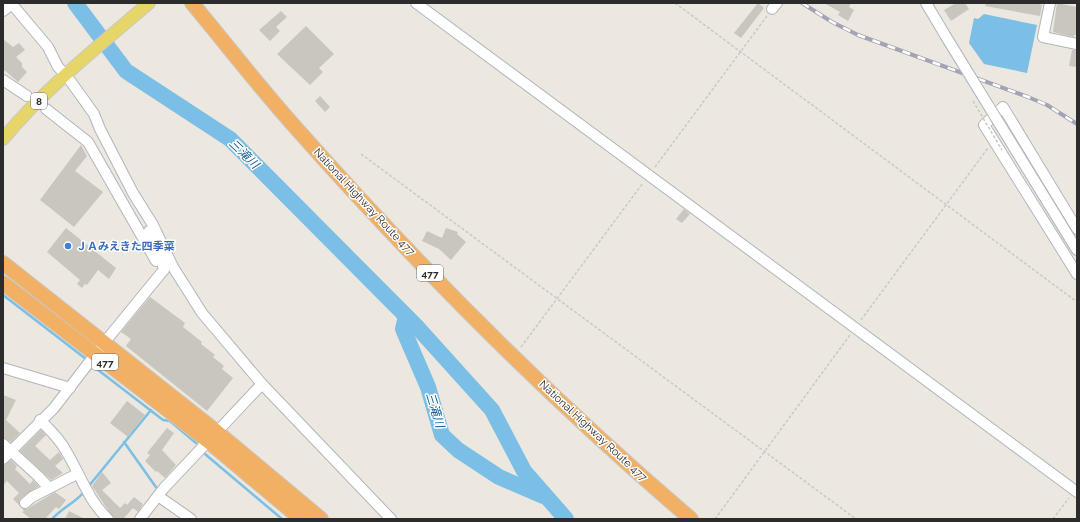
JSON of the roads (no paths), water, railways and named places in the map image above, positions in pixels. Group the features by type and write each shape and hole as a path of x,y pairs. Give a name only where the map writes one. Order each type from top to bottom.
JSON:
{"highway":[{"name":"National Highway Route 477","path":"192,3 295,128 443,287 514,357 632,468 691,519"},
{"name":"477","path":"3,263 104,343 212,436 301,519"},
{"name":"477","path":"3,284 95,354 212,436 321,519"}],"main road":[{"name":"8","path":"3,139 19,119 66,75 149,3"}],"street":[{"path":"3,11 12,3 48,47 58,67 66,75 94,114 100,129 141,209 148,230 161,257 164,270 95,354 54,408 7,447 3,459"},
{"path":"416,3 1076,491"},
{"path":"926,3 1077,250"},
{"path":"1050,3 1043,37 1077,44"},
{"path":"3,80 27,96"},
{"path":"1077,230 1003,107 984,125 1077,274"},
{"path":"46,109 88,142 162,272"},
{"path":"141,209 153,225 173,267 202,313 262,384 391,519"},
{"path":"3,368 70,388"},
{"path":"140,519 158,496 212,436 262,384"},
{"path":"40,420 66,450 86,490 99,511 108,519"},
{"path":"7,447 49,488"},
{"path":"25,503 32,497 77,474"},
{"path":"158,496 191,519"}],"water":[{"path":"984,14 1037,25 1027,73 984,64 969,43 974,18 978,19"}],"waterway":[{"name":"三滝川","path":"75,3 126,71 230,139 418,328 492,410 524,471 566,519"},
{"path":"3,295 86,359"},
{"name":"三滝川","path":"406,316 403,329 428,387 442,435 458,450 499,477 543,496"},
{"path":"93,366 163,420 170,421 196,443"},
{"path":"88,487 151,410"},
{"path":"124,442 158,490"},
{"path":"205,454 282,519"},
{"path":"52,519 85,491"}],"railway":[{"path":"802,3 832,22 858,35 1028,97 1047,105 1077,124"}],"place":[{"name":"ＪＡみえきた四季菜","path":"68,246"}]}
